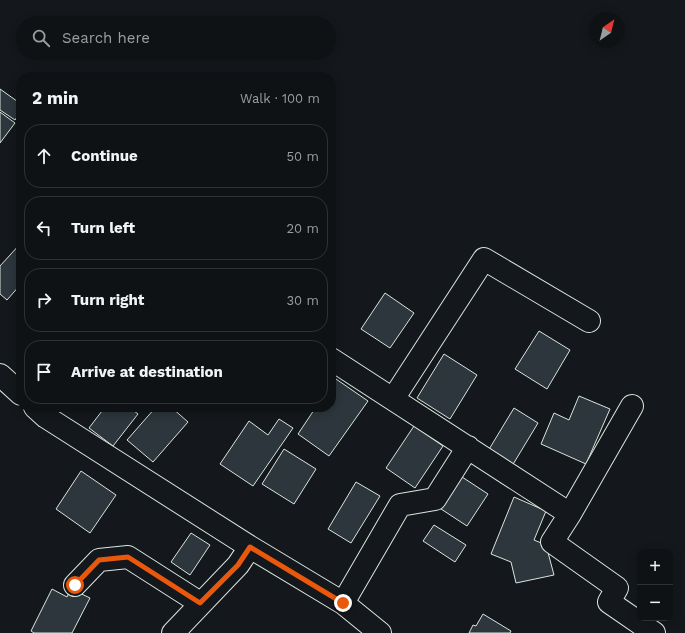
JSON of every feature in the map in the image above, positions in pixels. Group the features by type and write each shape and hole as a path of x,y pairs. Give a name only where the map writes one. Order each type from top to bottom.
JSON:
{"street":[{"path":"393,399 484,259 589,321"},
{"path":"336,362 570,514"},
{"path":"0,375 16,389"},
{"path":"632,406 570,514 552,542 617,588 609,602 654,633"},
{"path":"40,412 46,417 250,547 343,603 380,633"},
{"path":"343,603 400,505 435,499 468,447"},
{"path":"173,633 200,603 238,565 250,547"},
{"path":"75,585 99,560 128,557 200,603"}],"building":[{"path":"0,89 16,100 16,118 15,120 0,110"},
{"path":"0,112 15,123 0,143"},
{"path":"16,248 16,290 7,300 0,294 0,266"},
{"path":"385,293 414,313 390,348 361,329"},
{"path":"539,331 570,350 547,389 515,369"},
{"path":"444,354 477,375 450,419 417,398"},
{"path":"336,379 368,401 329,456 298,434 313,412 336,412"},
{"path":"579,396 610,409 586,464 541,444 554,413 569,420"},
{"path":"514,408 538,423 512,466 488,451"},
{"path":"101,412 135,412 138,414 113,446 89,428"},
{"path":"152,412 177,412 188,422 153,462 127,440"},
{"path":"279,419 293,428 253,486 220,464 249,421 268,435"},
{"path":"414,426 443,446 415,488 386,468"},
{"path":"284,449 316,469 294,504 262,484"},
{"path":"81,471 116,495 90,533 56,509"},
{"path":"459,475 488,494 467,526 438,507"},
{"path":"356,482 380,496 351,543 328,529"},
{"path":"514,497 546,511 534,540 546,545 554,575 516,583 511,562 491,554"},
{"path":"434,525 466,545 455,562 423,541"},
{"path":"191,533 210,545 190,575 171,562"},
{"path":"52,589 67,597 71,589 90,598 72,633 34,633 31,631"},
{"path":"483,614 511,631 510,633 469,633 473,625 476,626"}],"route":[{"path":"75,585 99,560 128,557 200,603 238,565 250,547 343,603"}]}
